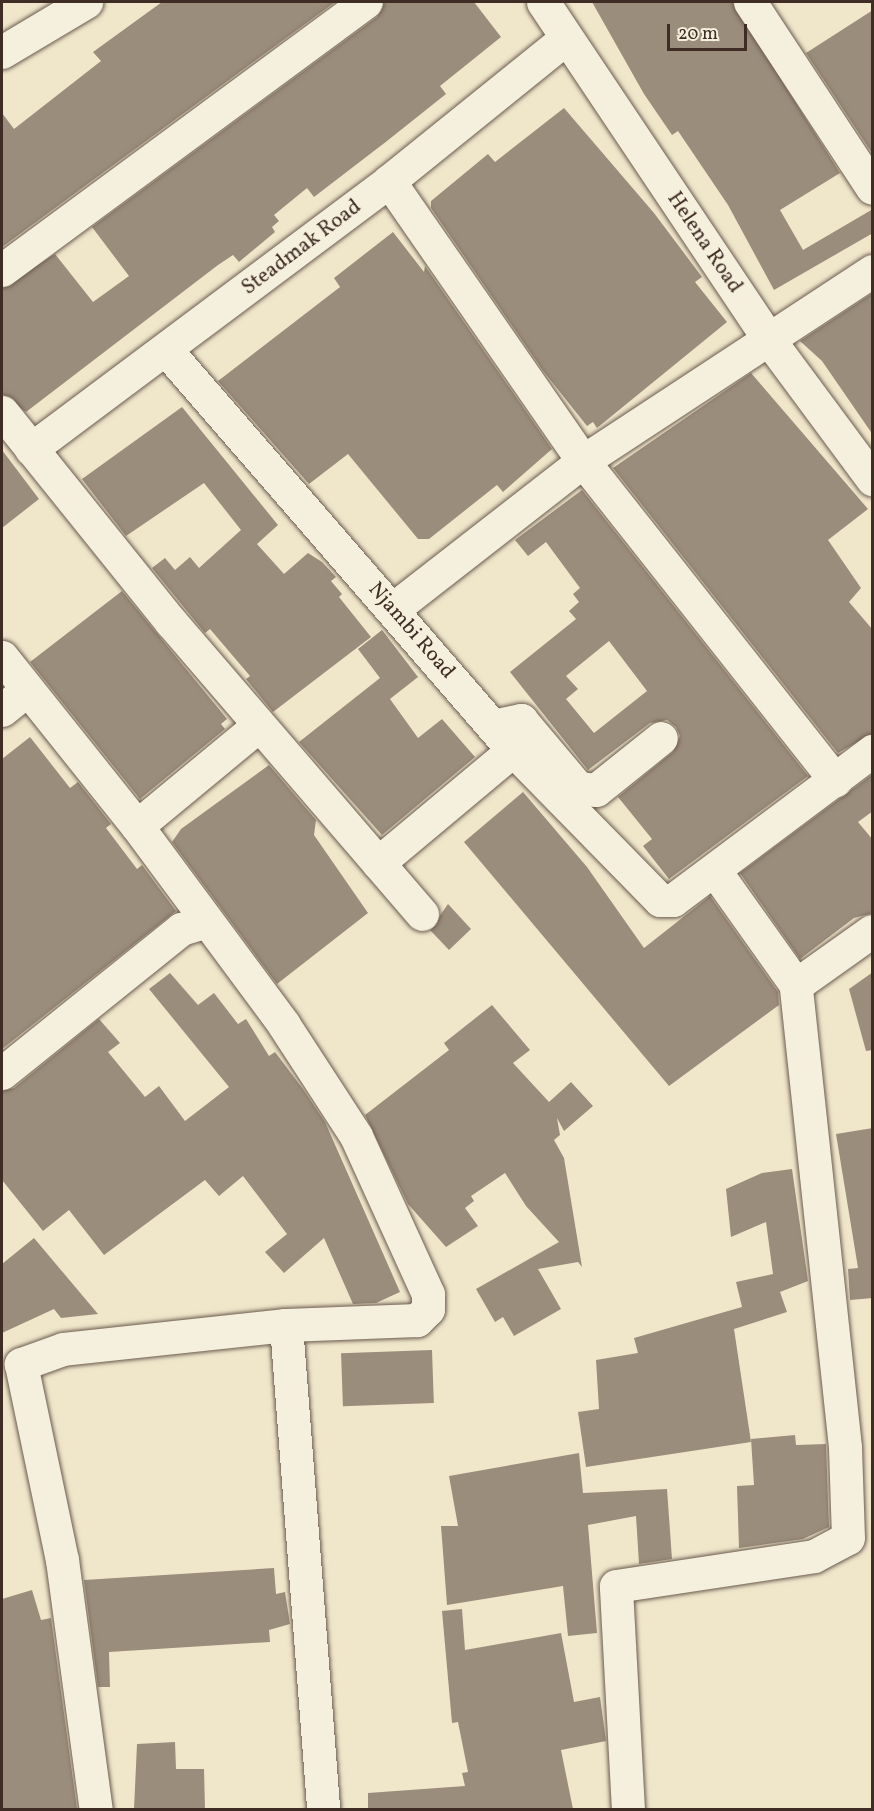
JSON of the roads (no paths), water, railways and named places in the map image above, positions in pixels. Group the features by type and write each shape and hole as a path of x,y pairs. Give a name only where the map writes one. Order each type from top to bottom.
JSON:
{"street":[{"path":"2,52 86,2"},
{"path":"2,270 366,2"},
{"name":"Helena Road","path":"543,2 565,39 767,337 869,465"},
{"path":"750,2 873,188"},
{"name":"Steadmak Road","path":"31,449 167,351 390,181 565,39"},
{"path":"390,181 583,461 835,780"},
{"path":"393,609 583,461 767,337 873,272"},
{"name":"Njambi Road","path":"167,351 503,738 665,901 715,871"},
{"path":"2,412 259,725 422,914"},
{"path":"2,657 137,826 204,922 284,1025 356,1136 428,1294 428,1309 417,1320 286,1325 63,1349 21,1364 62,1560 96,1809"},
{"path":"2,710 27,690"},
{"path":"378,863 521,720 578,788 596,790 661,738"},
{"path":"137,826 259,725"},
{"path":"628,1809 616,1586 814,1556 838,1548 851,1525 796,985 715,871 873,751"},
{"path":"2,1072 181,929 204,922"},
{"path":"796,985 873,931"},
{"path":"286,1325 323,1809"}]}
